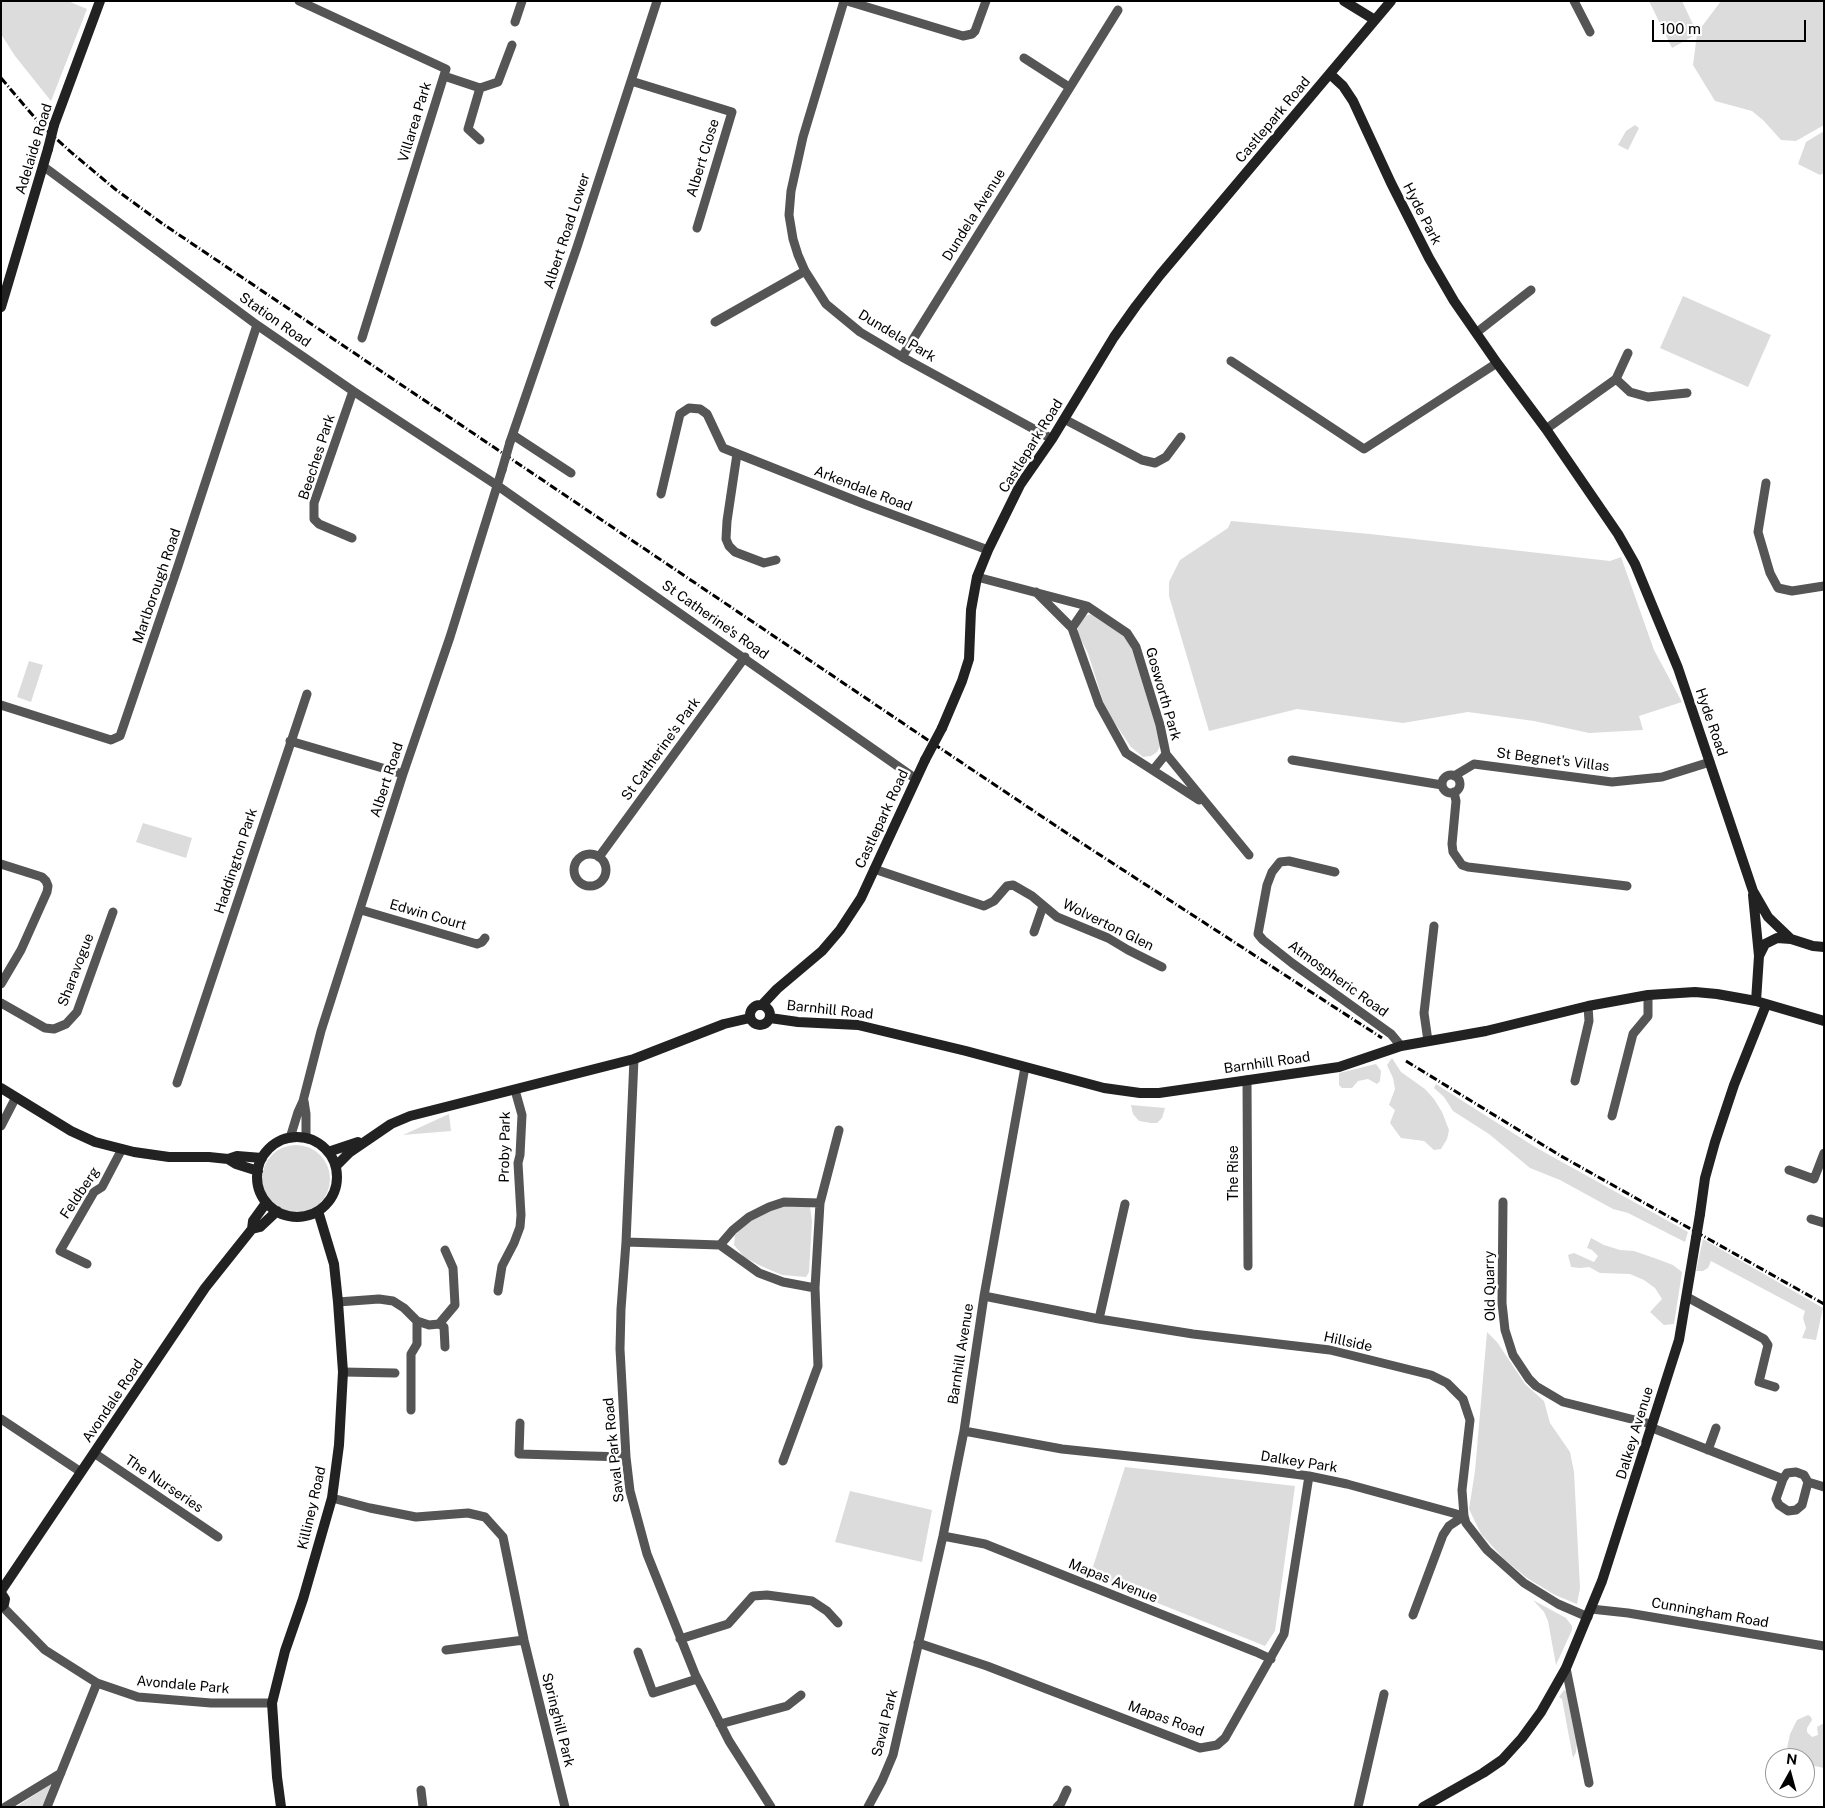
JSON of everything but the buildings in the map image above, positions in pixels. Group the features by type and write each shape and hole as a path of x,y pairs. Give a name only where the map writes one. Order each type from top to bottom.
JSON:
{"street":[{"name":"Villarea Park","path":"299,1 446,68 362,338"},
{"path":"515,22 522,1"},
{"name":"Albert Road Lower","path":"502,470 657,1"},
{"path":"845,1 963,36 972,34 986,1"},
{"name":"Dundela Park","path":"845,1 803,137 791,191 789,215 793,239 805,271 826,304 860,332 1052,439"},
{"path":"1344,1 1375,20"},
{"name":"Castlepark Road","path":"762,1005 776,989 822,951 840,930 861,898 925,760 942,728 962,681 969,659 971,610 977,577 1020,485 1052,439 1114,337 1136,306 1172,260 1391,1"},
{"path":"1574,1 1590,32"},
{"name":"Adelaide Road","path":"1,307 3,294 54,125 99,2"},
{"name":"Dundela Avenue","path":"902,357 1118,10"},
{"path":"444,76 480,88 498,82 512,45"},
{"path":"1024,58 1069,87"},
{"name":"Hyde Park","path":"1330,74 1343,86 1353,101 1391,183 1429,258 1454,302 1546,428 1618,534 1635,564"},
{"name":"Albert Close","path":"631,81 732,112 697,228"},
{"path":"480,88 468,129 480,140"},
{"name":"Station Road","path":"43,166 256,325 498,486"},
{"path":"715,322 805,271"},
{"path":"1476,333 1531,290"},
{"name":"Marlborough Road","path":"1,705 111,740 120,736 178,566 256,325"},
{"path":"1546,428 1616,380 1628,353"},
{"path":"1231,361 1364,449 1497,363"},
{"path":"1616,380 1630,392 1648,397 1687,393"},
{"name":"Beeches Park","path":"352,538 319,524 314,519 314,503 353,391"},
{"path":"661,494 680,414 689,408 700,410 707,414 723,448 733,453 726,540 729,546 734,552 764,563 776,560"},
{"path":"1064,418 1142,460 1155,463 1166,457 1181,437"},
{"path":"512,439 571,473"},
{"name":"Arkendale Road","path":"733,453 988,550"},
{"name":"Albert Road","path":"290,1138 298,1112 304,1101 321,1031 403,774 450,637 502,470"},
{"path":"1766,483 1758,532 1770,573 1778,588 1792,591 1824,586"},
{"name":"St Catherine's Road","path":"498,486 916,779"},
{"name":"Hyde Road","path":"1635,564 1678,668 1753,891 1768,917 1791,938 1819,947 1824,955"},
{"name":"Gosworth Park","path":"977,577 1087,606 1127,633 1136,647 1160,724 1166,754 1249,855"},
{"name":"Gosworth Park","path":"1035,591 1072,628 1099,704 1126,753 1206,804"},
{"path":"1072,628 1087,606"},
{"name":"St Catherine's Park","path":"599,857 744,657"},
{"name":"Haddington Park","path":"177,1083 307,694"},
{"path":"290,741 403,774"},
{"name":"Gosworth Park","path":"1153,770 1166,754"},
{"path":"1292,760 1442,785 1446,792 1454,792 1458,788 1459,783 1454,776"},
{"name":"St Begnet's Villas","path":"1442,785 1444,778 1454,776 1474,764 1612,782 1662,777 1710,762"},
{"path":"1454,792 1456,801 1452,844 1454,852 1462,865 1627,886"},
{"name":"Atmospheric Road","path":"1335,872 1289,861 1280,862 1272,872 1267,885 1258,934 1292,963 1391,1034 1401,1046"},
{"path":"1,864 42,877 48,886 21,950 1,984"},
{"name":"Wolverton Glen","path":"874,869 984,906 994,901 1007,886 1013,885 1032,896 1057,918 1108,938 1162,967"},
{"name":"Hyde Road","path":"1753,891 1759,956 1756,1001"},
{"name":"Wolverton Glen","path":"1034,932 1043,906"},
{"name":"Edwin Court","path":"361,910 476,944 482,942 485,938"},
{"name":"Sharavogue","path":"1,1003 45,1028 54,1029 66,1024 77,1012 113,912"},
{"path":"1428,1041 1424,1013 1434,926"},
{"path":"1759,956 1765,944 1773,939 1791,938"},
{"name":"Barnhill Road","path":"770,1018 798,1022 858,1025 1104,1088 1140,1093 1159,1093 1338,1067 1401,1046 1486,1030 1648,994 1695,992 1717,994 1756,1001 1824,1021"},
{"path":"1612,1116 1633,1034 1648,1016 1648,994"},
{"path":"750,1018 752,1009 762,1005"},
{"name":"Barnhill Road","path":"336,1166 350,1152 371,1137 391,1124 410,1116 634,1059 724,1024 750,1018 753,1023 759,1026 767,1023 770,1018 769,1009 762,1005"},
{"name":"Dalkey Avenue","path":"1423,1807 1502,1760 1522,1738 1541,1712 1566,1668 1590,1613 1605,1572 1680,1334 1705,1178 1715,1142 1734,1085 1766,1005"},
{"path":"1575,1080 1589,1021 1588,1006"},
{"name":"Saval Park Road","path":"634,1059 626,1242 620,1309 620,1349 626,1458 630,1491 647,1554 697,1679 720,1724 771,1807"},
{"name":"Barnhill Avenue","path":"918,1643 943,1536 964,1431 984,1296 1026,1067"},
{"name":"The Rise","path":"1247,1080 1248,1266"},
{"path":"1,1088 71,1130 95,1142 169,1157 228,1159 237,1156 262,1158"},
{"name":"Proby Park","path":"498,1291 502,1266 514,1243 520,1221 518,1163 522,1115 515,1090"},
{"path":"1,1126 16,1097"},
{"name":"Albert Road","path":"304,1101 306,1138"},
{"path":"783,1461 818,1366 815,1288 820,1203 839,1130"},
{"name":"Barnhill Road","path":"328,1152 371,1137"},
{"path":"290,1138 306,1138 317,1143 328,1152 336,1166 337,1184 327,1204 318,1212 299,1217 292,1217 276,1211 266,1203 258,1186 258,1171 262,1158 275,1144 290,1138"},
{"name":"Feldberg","path":"87,1264 60,1251 94,1192 102,1187 122,1148"},
{"path":"1789,1170 1814,1179 1824,1153"},
{"path":"228,1159 236,1164 258,1171"},
{"path":"720,1245 749,1216 769,1207 784,1202 820,1203"},
{"name":"Old Quarry","path":"1504,1202 1502,1303 1505,1330 1513,1355 1536,1386 1563,1402 1647,1423 1708,1450 1783,1479"},
{"name":"Avondale Road","path":"2,1606 5,1599 1,1592 205,1288 252,1229 253,1221 266,1203"},
{"path":"1099,1319 1125,1204"},
{"name":"Avondale Road","path":"252,1229 260,1227 276,1211"},
{"name":"Killiney Road","path":"281,1807 276,1777 272,1703 285,1650 303,1600 332,1498 339,1445 343,1372 338,1302 334,1264 318,1212"},
{"path":"626,1242 720,1245 759,1273 783,1282 815,1288"},
{"path":"439,1324 455,1305 453,1268 445,1250"},
{"name":"Hillside","path":"984,1296 1099,1319 1193,1334 1330,1350 1440,1379 1459,1394 1469,1415 1470,1432 1462,1490 1464,1516"},
{"path":"1687,1297 1764,1339 1768,1345 1759,1382 1775,1388"},
{"path":"338,1302 380,1299 393,1301 417,1320 429,1325 439,1324 444,1327 445,1347"},
{"path":"410,1410 411,1354 416,1344 417,1320"},
{"path":"343,1372 395,1373"},
{"path":"1,1419 81,1472"},
{"path":"520,1423 519,1454 626,1458"},
{"path":"1708,1450 1716,1428"},
{"name":"Dalkey Park","path":"964,1431 1062,1449 1309,1476 1348,1484 1464,1516"},
{"name":"The Nurseries","path":"94,1453 218,1537"},
{"path":"1808,1482 1802,1505 1796,1510 1788,1511 1779,1506 1776,1499 1787,1473 1796,1472 1804,1475 1808,1482 1824,1487"},
{"name":"Mapas Road","path":"918,1643 987,1666 1200,1748 1217,1745 1225,1738 1271,1660 1284,1634 1309,1476"},
{"name":"Springhill Park","path":"332,1498 416,1517 468,1513 485,1518 503,1537 524,1640 565,1807"},
{"path":"1413,1615 1443,1535 1449,1526 1464,1516 1466,1522 1487,1550 1524,1583 1558,1604 1590,1613"},
{"name":"Mapas Avenue","path":"943,1536 985,1544 1256,1652 1271,1660"},
{"path":"680,1639 728,1624 753,1596 767,1595 812,1601 827,1611 838,1623"},
{"name":"Avondale Park","path":"2,1606 45,1650 97,1683 138,1696 211,1703 272,1703"},
{"name":"Cunningham Road","path":"1590,1613 1628,1613 1824,1646"},
{"path":"446,1650 524,1640"},
{"name":"Saval Park","path":"868,1807 893,1755 918,1643"},
{"path":"638,1652 653,1693 697,1679"},
{"path":"1566,1668 1589,1783"},
{"path":"47,1807 97,1683"},
{"path":"1358,1807 1384,1694"},
{"path":"720,1724 787,1706 801,1696"},
{"path":"5,1807 61,1773"},
{"path":"421,1790 423,1807"},
{"path":"1057,1807 1067,1790"}],"shaded area":[{"path":"1,1 68,1 87,9 51,101 15,56 1,34"},
{"path":"1649,1 1682,1 1697,33 1721,1 1824,1 1824,125 1796,141 1781,140 1752,111 1715,101 1693,65 1697,34 1672,48"},
{"path":"1635,125 1639,128 1628,150 1618,145 1626,131"},
{"path":"1824,131 1824,173 1820,175 1798,164 1806,142"},
{"path":"1683,296 1771,335 1748,387 1660,348"},
{"path":"1231,521 1370,534 1610,561 1621,557 1654,650 1682,702 1639,716 1643,730 1589,733 1534,721 1468,712 1403,723 1297,709 1209,731 1169,596 1169,582 1180,560 1228,528"},
{"path":"1092,614 1119,631 1128,640 1160,739 1160,746 1157,752 1151,756 1143,757 1131,747 1112,719 1103,701 1088,653 1078,634 1078,627 1081,621 1085,616"},
{"path":"29,661 43,665 31,702 17,697"},
{"path":"143,823 192,838 186,858 136,842"},
{"path":"1392,1058 1401,1072 1425,1089 1442,1112 1449,1130 1447,1139 1441,1149 1434,1150 1424,1141 1401,1138 1390,1123 1395,1110 1389,1105 1395,1089 1393,1078 1387,1065"},
{"path":"1376,1064 1381,1071 1380,1081 1377,1084 1368,1079 1358,1081 1352,1088 1342,1088 1339,1085 1339,1073"},
{"path":"1436,1084 1535,1147 1688,1232 1685,1242 1628,1213 1613,1209 1560,1180 1530,1168 1489,1134 1453,1111 1444,1097 1434,1088"},
{"path":"1131,1105 1165,1108 1162,1118 1157,1123 1151,1123 1139,1121 1133,1114"},
{"path":"449,1114 451,1131 403,1135"},
{"path":"296,1145 309,1148 320,1155 327,1166 330,1179 327,1192 320,1203 309,1210 296,1213 283,1210 272,1203 265,1192 262,1179 265,1166 272,1155 283,1148"},
{"path":"798,1205 810,1207 812,1221 809,1272 806,1277 782,1275 761,1266 744,1257 734,1245 735,1235 743,1226 763,1213 782,1206"},
{"path":"1591,1238 1604,1245 1620,1250 1634,1251 1657,1259 1673,1265 1682,1272 1674,1324 1664,1325 1650,1312 1662,1299 1655,1288 1644,1280 1630,1274 1600,1273 1589,1267 1571,1267 1568,1255 1574,1253 1594,1262 1598,1256 1587,1248"},
{"path":"1703,1239 1823,1308 1816,1340 1802,1338 1806,1328 1803,1318 1805,1311 1711,1261 1708,1268 1703,1271 1696,1271"},
{"path":"1487,1332 1497,1342 1525,1384 1544,1401 1550,1423 1570,1452 1574,1472 1580,1588 1577,1604 1555,1595 1527,1578 1504,1559 1481,1534 1469,1509 1475,1471"},
{"path":"1125,1467 1295,1486 1275,1631 1265,1646 1090,1576"},
{"path":"850,1491 932,1510 922,1562 835,1542"},
{"path":"1533,1600 1566,1618 1572,1626 1572,1630 1556,1665 1548,1621 1544,1612"},
{"path":"1564,1690 1568,1692 1577,1743 1573,1758 1562,1699 1559,1697"},
{"path":"1808,1715 1811,1717 1812,1720 1807,1728 1807,1732 1812,1737 1818,1735 1817,1727 1824,1724 1824,1768 1815,1766 1815,1748 1787,1748 1790,1734 1797,1720"},
{"path":"51,1784 42,1807 16,1807"}],"railway":[{"path":"1,78 41,125 72,153 115,189 163,224 1080,842 1382,1038"},
{"path":"1406,1061 1561,1156 1824,1304"}]}
